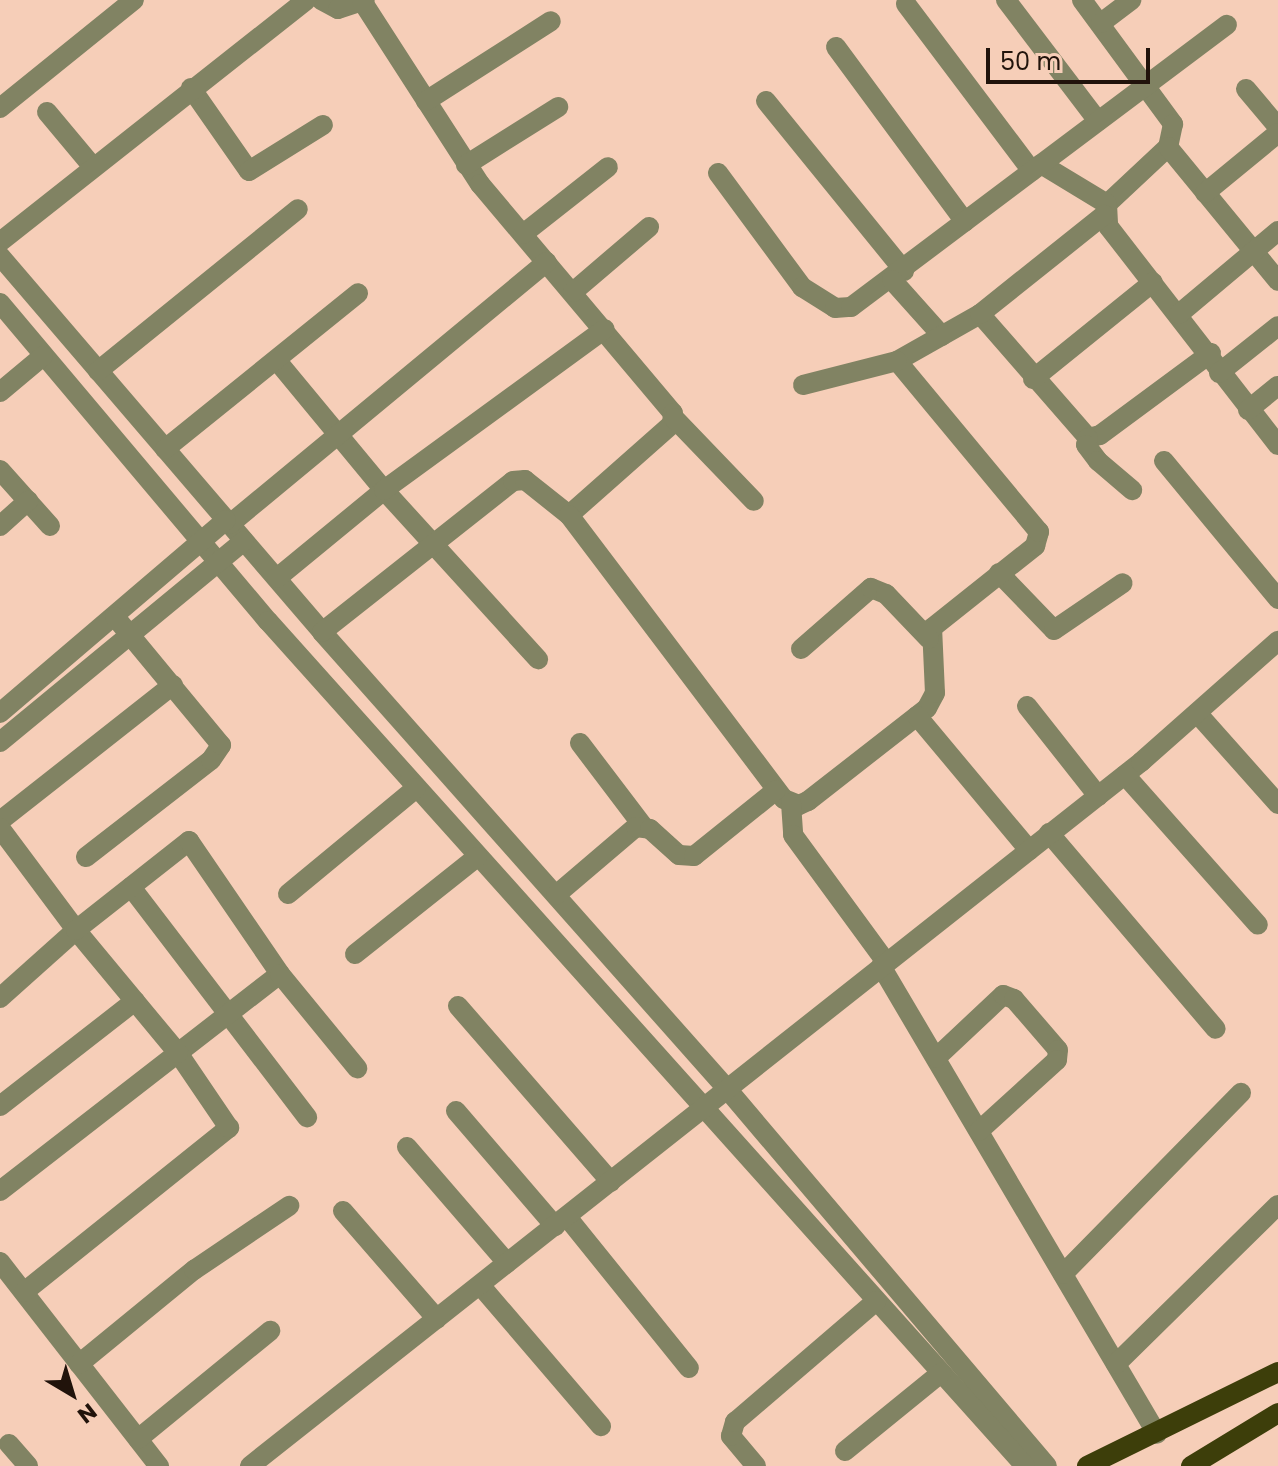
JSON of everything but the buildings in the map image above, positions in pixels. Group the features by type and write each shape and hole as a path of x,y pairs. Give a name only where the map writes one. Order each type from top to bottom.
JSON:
{"main road":[{"path":"1087,1466 1278,1372"},
{"path":"1191,1466 1278,1413"}],"street":[{"path":"0,108 134,0"},
{"path":"0,242 306,0"},
{"path":"321,0 338,9 363,0 466,165 668,404 674,418 754,501"},
{"path":"1006,0 1098,121"},
{"path":"803,385 897,361 980,314 1106,210 1168,147 1173,124 1082,0"},
{"path":"1101,23 1131,0"},
{"path":"906,4 1037,168 1106,210 1153,282 1211,353 1219,373 1278,445"},
{"path":"426,101 551,21"},
{"path":"718,173 802,287 816,299 835,308 851,307 898,276 1227,25"},
{"path":"836,47 965,222"},
{"path":"191,88 249,171 323,125"},
{"path":"1205,193 1278,130 1246,89"},
{"path":"766,101 942,336"},
{"path":"466,165 558,107"},
{"path":"47,112 93,167"},
{"path":"1168,147 1278,281"},
{"path":"523,234 608,167"},
{"path":"98,371 298,209"},
{"path":"573,292 649,227"},
{"path":"1179,314 1278,231"},
{"path":"0,256 322,632 728,1090 1047,1466"},
{"path":"0,713 201,544 340,434 547,262"},
{"path":"1033,379 1153,282"},
{"path":"165,449 278,362 358,293"},
{"path":"1,306 218,565 1025,1466"},
{"path":"980,314 1033,379 1088,438"},
{"path":"1219,373 1278,326"},
{"path":"277,578 384,490 605,329"},
{"path":"1088,438 1100,435 1211,353"},
{"path":"0,392 43,356"},
{"path":"580,743 643,826 679,855 694,856 784,796 808,801 917,716 935,693 929,639 938,621 1035,546 1039,532 897,361"},
{"path":"278,362 384,490 538,659"},
{"path":"1248,410 1278,386"},
{"path":"569,515 674,418"},
{"path":"1088,438 1086,445 1098,461 1132,490"},
{"path":"1164,461 1278,599"},
{"path":"0,470 50,526"},
{"path":"322,632 513,481 525,480 539,487 569,515 784,796 793,835 884,964 1157,1434"},
{"path":"0,526 28,501"},
{"path":"0,742 244,541"},
{"path":"999,573 1054,630 1123,583"},
{"path":"801,649 871,588 886,594 929,639"},
{"path":"86,857 218,753 219,739 115,617"},
{"path":"250,1466 1125,775 1278,641"},
{"path":"0,821 173,685"},
{"path":"1027,706 1098,796"},
{"path":"1197,713 1278,804"},
{"path":"917,716 1029,850"},
{"path":"1125,775 1258,925"},
{"path":"288,894 416,788"},
{"path":"556,895 631,830 643,826"},
{"path":"0,828 76,930 178,1053 229,1128 24,1292"},
{"path":"1049,833 1216,1029"},
{"path":"3,990 189,841 280,974 357,1068"},
{"path":"355,954 477,857"},
{"path":"131,887 307,1117"},
{"path":"0,1191 280,974"},
{"path":"936,1058 1003,995 1014,999 1058,1050 1057,1060 979,1131"},
{"path":"0,1106 135,1001"},
{"path":"458,1006 611,1182"},
{"path":"1063,1274 1241,1093"},
{"path":"456,1111 561,1221 689,1368"},
{"path":"407,1147 507,1263"},
{"path":"1116,1364 1278,1205"},
{"path":"79,1364 194,1270 289,1206"},
{"path":"343,1211 437,1319"},
{"path":"0,1262 159,1466"},
{"path":"480,1285 601,1426"},
{"path":"756,1466 731,1436 735,1422 876,1301"},
{"path":"138,1439 270,1331"},
{"path":"845,1451 941,1373"},
{"path":"9,1444 28,1466"}]}
